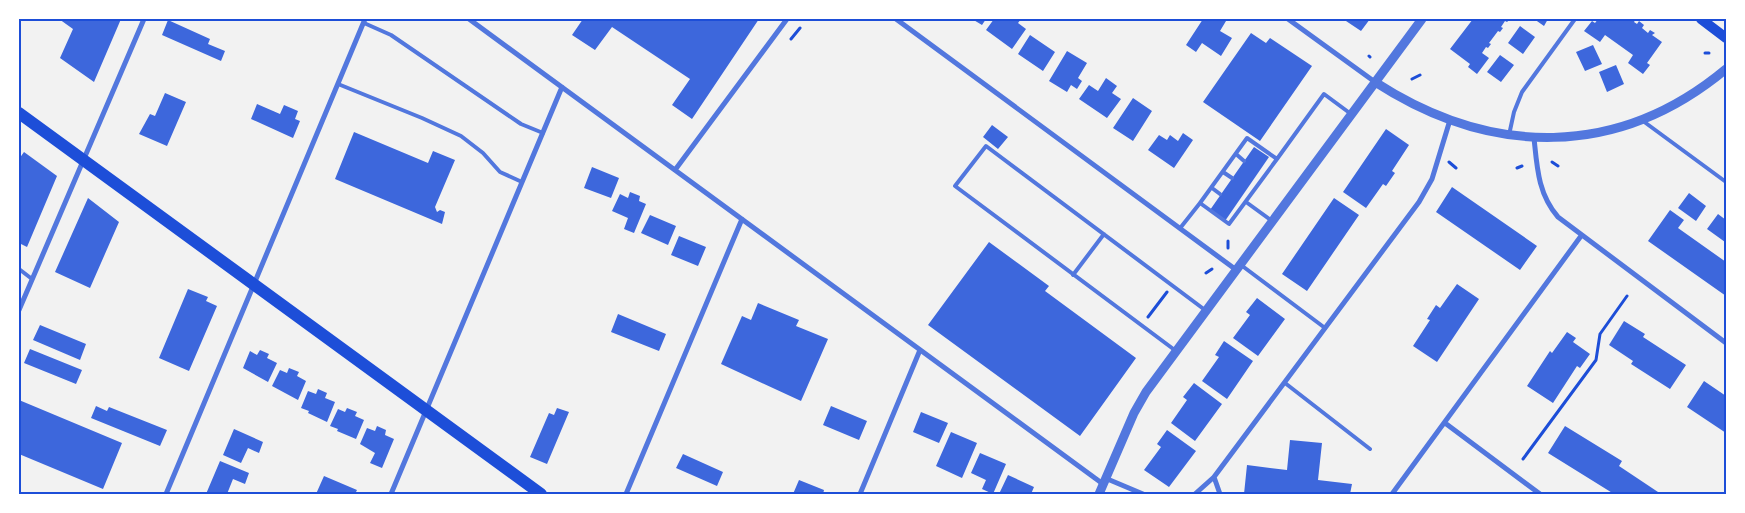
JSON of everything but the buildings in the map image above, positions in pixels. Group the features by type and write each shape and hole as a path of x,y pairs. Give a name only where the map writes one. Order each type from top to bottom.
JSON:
{"main road":[{"path":"1701,19 1726,38"},
{"path":"19,113 253,286 541,494"}],"street":[{"path":"19,310 144,19"},
{"path":"470,19 920,350 1104,481 1143,494"},
{"path":"675,170 787,19"},
{"path":"896,19 1237,266"},
{"path":"1288,19 1375,82 1407,102 1450,120 1486,131 1534,138 1600,131 1643,120 1676,105 1704,88 1726,69"},
{"path":"1098,494 1140,402 1237,266 1422,19"},
{"path":"166,494 365,21"},
{"path":"391,494 562,87"},
{"path":"1196,494 1214,476 1285,383 1424,195 1440,156 1450,120"},
{"path":"1534,138 1540,186 1545,200 1558,217 1580,236 1726,343"},
{"path":"626,494 742,220"},
{"path":"1392,494 1580,236"},
{"path":"860,494 920,350"},
{"path":"1445,423 1540,494"},
{"path":"1214,476 1220,494"}],"lane":[{"path":"1509,135 1514,112 1522,92 1575,19"},
{"path":"365,21 391,35 521,124 543,133"},
{"path":"338,84 461,136 483,153 500,172 522,182"},
{"path":"1200,203 1229,224 1324,94 1350,114"},
{"path":"1643,120 1726,182"},
{"path":"1181,227 1212,188 1247,138 1277,159"},
{"path":"1176,351 955,186 986,146 1205,310"},
{"path":"1236,154 1244,161"},
{"path":"1223,172 1232,178"},
{"path":"1260,173 1264,177"},
{"path":"1212,188 1220,194"},
{"path":"1248,190 1252,193"},
{"path":"1246,202 1272,221"},
{"path":"1236,206 1240,209"},
{"path":"1074,274 1104,234"},
{"path":"1237,266 1325,328"},
{"path":"19,270 32,279"},
{"path":"1285,383 1370,449"}],"path":[{"path":"791,39 800,28"},
{"path":"1412,79 1420,75"},
{"path":"1449,162 1456,168"},
{"path":"1552,162 1558,166"},
{"path":"1516,168 1522,166"},
{"path":"1228,241 1228,248"},
{"path":"1206,273 1212,268"},
{"path":"1148,318 1165,295"},
{"path":"1523,459 1596,360 1600,334 1627,296"}]}
